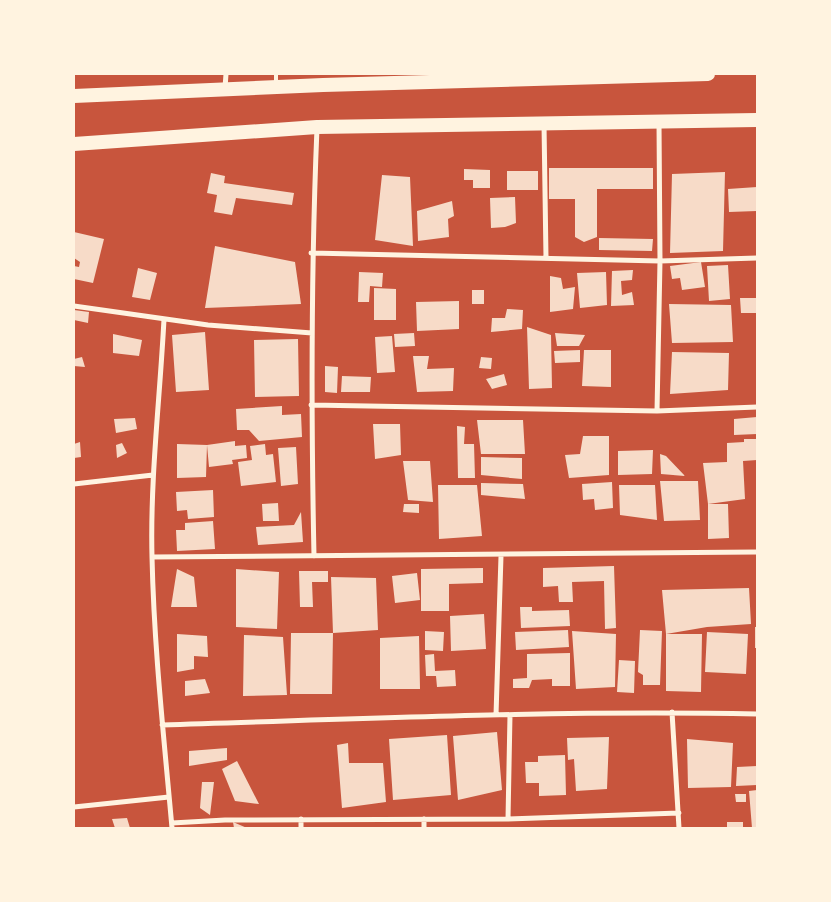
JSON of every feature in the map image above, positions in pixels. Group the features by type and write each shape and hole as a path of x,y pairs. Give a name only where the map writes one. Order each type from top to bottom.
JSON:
{"highway":[{"path":"74,96 225,89 276,81 323,82 708,74"},
{"path":"74,144 317,127 757,120"}],"street":[{"path":"225,89 226,74"},
{"path":"657,411 660,261 659,122"},
{"path":"544,124 546,258"},
{"path":"314,556 311,405 311,253 317,127"},
{"path":"311,253 660,261 757,258"},
{"path":"74,306 164,320 312,333"},
{"path":"164,320 153,475 152,557 162,725 172,825 300,819 508,819 679,813"},
{"path":"311,405 657,411 757,407"},
{"path":"74,484 153,475"},
{"path":"152,557 501,556 757,552"},
{"path":"496,715 501,556"},
{"path":"162,725 510,714 672,712 757,714"},
{"path":"672,712 679,828"},
{"path":"508,819 510,714"},
{"path":"74,807 170,797"},
{"path":"300,819 301,828"},
{"path":"424,819 424,828"}],"building":[{"path":"549,168 653,168 653,189 597,189 597,237 584,242 575,237 575,199 549,199"},
{"path":"464,169 490,170 490,188 473,188 473,180 464,180"},
{"path":"507,171 538,171 538,190 507,190"},
{"path":"725,172 723,251 670,253 672,174"},
{"path":"211,173 225,176 224,183 294,193 292,205 236,198 232,215 214,212 217,195 207,193"},
{"path":"382,175 410,177 413,246 375,240"},
{"path":"757,187 757,211 729,212 728,189"},
{"path":"515,197 516,223 505,227 491,228 490,198"},
{"path":"452,201 454,216 448,219 449,237 418,241 417,211"},
{"path":"74,232 104,239 93,283 74,279 74,266 79,267 80,262 74,258"},
{"path":"599,238 653,239 652,251 599,250"},
{"path":"215,246 295,262 301,304 205,308"},
{"path":"701,262 705,287 682,290 680,278 672,279 670,266"},
{"path":"728,265 730,299 709,301 707,266"},
{"path":"138,268 157,273 150,300 132,297"},
{"path":"633,270 632,280 621,281 622,295 632,292 634,305 611,306 612,271"},
{"path":"359,272 383,273 382,287 370,286 369,302 358,302"},
{"path":"606,272 607,305 580,308 577,273"},
{"path":"550,276 561,278 563,289 575,287 573,309 550,312"},
{"path":"374,288 396,289 396,320 374,320"},
{"path":"472,290 484,290 484,304 472,304"},
{"path":"740,298 757,298 757,313 741,313"},
{"path":"459,301 459,329 417,331 416,302"},
{"path":"669,304 731,305 733,342 672,343"},
{"path":"507,309 523,310 522,329 491,332 492,318 505,318"},
{"path":"74,310 89,312 88,323 74,320"},
{"path":"527,327 551,335 552,388 529,389"},
{"path":"205,332 209,390 176,392 172,335"},
{"path":"414,333 415,346 395,347 394,334"},
{"path":"555,333 585,335 579,346 557,346"},
{"path":"113,334 142,340 139,356 113,353"},
{"path":"392,336 395,372 377,373 375,337"},
{"path":"298,339 299,396 255,397 254,340"},
{"path":"580,350 580,362 555,363 554,351"},
{"path":"584,350 611,350 611,387 582,386"},
{"path":"672,352 729,353 728,390 670,394"},
{"path":"413,356 429,356 427,369 454,368 453,391 417,392"},
{"path":"82,357 85,367 74,366 74,359"},
{"path":"481,357 492,358 491,369 479,368"},
{"path":"325,366 338,367 337,393 325,392"},
{"path":"504,374 507,385 492,389 486,379"},
{"path":"342,376 371,377 370,392 341,392"},
{"path":"282,406 282,415 301,414 302,437 259,441 249,430 237,430 236,409"},
{"path":"757,417 757,434 734,435 734,419"},
{"path":"135,418 137,429 116,433 114,419"},
{"path":"477,420 523,420 525,454 481,454"},
{"path":"373,424 400,424 401,455 375,459"},
{"path":"457,426 465,427 464,444 474,444 475,478 458,478"},
{"path":"583,436 609,436 609,475 569,478 565,455 580,454"},
{"path":"744,439 757,439 757,460 743,461 745,499 708,504 703,463 727,462 727,443 744,442"},
{"path":"235,441 235,446 246,445 247,458 232,460 233,464 209,467 207,445"},
{"path":"80,442 81,457 74,458 74,444"},
{"path":"122,443 127,453 117,458 116,445"},
{"path":"177,444 207,445 206,477 177,478"},
{"path":"265,444 266,455 273,454 276,482 241,486 238,462 252,460 250,446"},
{"path":"296,447 298,484 281,486 278,448"},
{"path":"653,450 652,474 618,475 618,451"},
{"path":"660,454 666,456 685,476 661,474"},
{"path":"481,457 522,458 522,479 481,475"},
{"path":"403,461 430,461 433,502 408,500"},
{"path":"660,481 698,481 700,520 664,521"},
{"path":"612,482 613,508 595,510 594,499 583,500 582,484"},
{"path":"481,483 523,484 525,499 481,495"},
{"path":"438,485 477,485 482,536 439,539"},
{"path":"619,485 655,485 657,520 620,515"},
{"path":"213,490 214,517 188,519 187,510 177,511 176,492"},
{"path":"278,503 279,521 263,521 262,504"},
{"path":"404,504 419,504 419,513 403,512"},
{"path":"708,504 728,504 729,538 708,539"},
{"path":"301,512 303,542 258,545 256,527 294,525"},
{"path":"213,521 215,549 177,551 176,530 185,530 185,523"},
{"path":"614,566 616,628 605,629 604,581 572,582 573,602 559,602 558,586 543,587 543,568"},
{"path":"483,568 483,583 449,584 449,611 421,611 421,569"},
{"path":"177,569 194,577 197,607 171,607"},
{"path":"236,569 279,572 277,629 236,627"},
{"path":"299,571 328,571 328,582 312,582 313,607 300,607"},
{"path":"417,573 420,600 395,603 392,576"},
{"path":"331,577 376,578 378,630 333,633"},
{"path":"749,588 751,624 707,627 666,634 662,590"},
{"path":"520,607 532,607 532,611 569,610 570,626 521,628"},
{"path":"484,614 486,649 451,651 450,616"},
{"path":"755,627 757,627 757,648 755,648"},
{"path":"568,630 569,647 516,650 515,632"},
{"path":"640,630 662,631 660,685 643,685 643,675 638,672"},
{"path":"425,631 444,632 443,651 425,650"},
{"path":"572,631 616,634 615,687 576,689"},
{"path":"707,632 748,634 746,674 705,672"},
{"path":"291,633 333,633 332,694 290,694"},
{"path":"177,634 207,636 208,657 194,656 194,669 177,672"},
{"path":"666,634 702,634 701,692 666,691"},
{"path":"244,635 283,637 287,695 243,696"},
{"path":"419,636 420,689 380,689 380,638"},
{"path":"570,653 570,686 552,686 552,679 532,680 529,688 513,688 513,679 527,678 527,654"},
{"path":"434,654 435,671 455,670 456,686 437,687 436,676 426,676 425,655"},
{"path":"619,660 635,661 634,693 617,692"},
{"path":"205,679 210,693 185,696 185,681"},
{"path":"497,732 502,790 458,800 453,736"},
{"path":"447,735 451,795 393,800 389,739"},
{"path":"609,737 607,789 576,791 574,759 568,760 567,738"},
{"path":"687,739 733,743 731,787 688,788"},
{"path":"348,743 349,763 383,763 386,802 342,808 337,745"},
{"path":"227,748 227,760 189,766 189,751"},
{"path":"565,755 566,795 539,796 539,783 526,783 525,762 538,762 538,756"},
{"path":"237,761 259,804 235,801 222,769"},
{"path":"757,766 757,785 736,786 737,767"},
{"path":"202,782 214,782 210,815 200,808"},
{"path":"757,790 757,828 752,828 749,791"},
{"path":"735,794 746,794 746,802 736,802"},
{"path":"127,818 130,828 115,828 112,819"},
{"path":"233,822 247,828 234,828"},
{"path":"727,822 743,822 743,828 727,828"}]}
